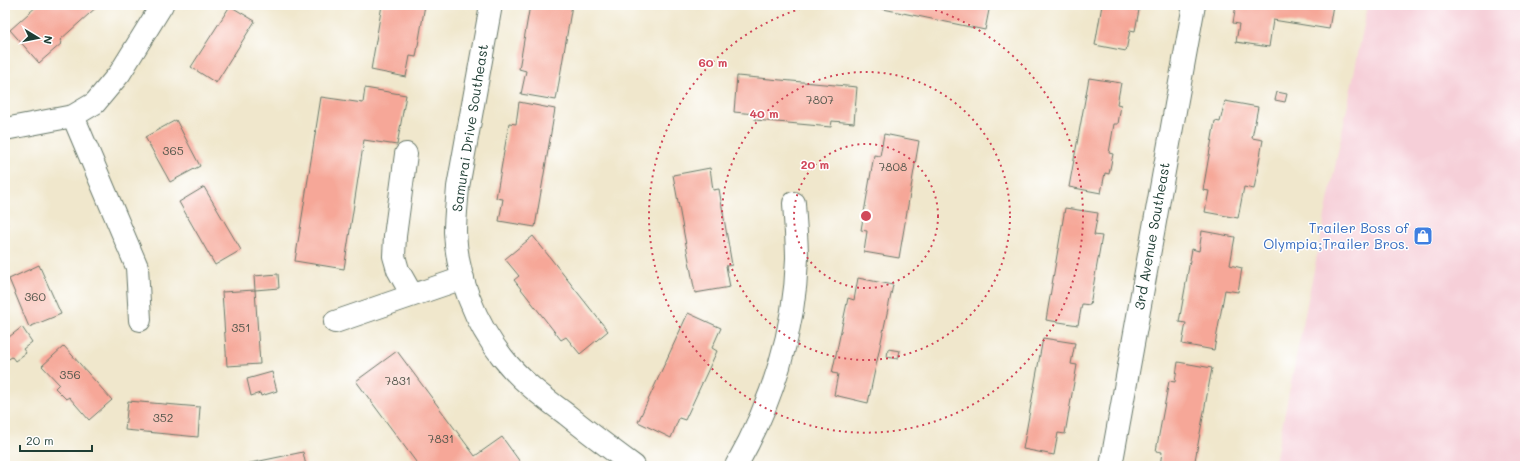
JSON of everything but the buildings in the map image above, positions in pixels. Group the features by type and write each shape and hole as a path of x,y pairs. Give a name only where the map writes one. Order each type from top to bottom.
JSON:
{"street":[{"path":"5,129 73,116 95,103 120,74 162,5"},
{"name":"Samurai Drive Southeast","path":"491,5 458,186 455,232 462,278 469,299 479,320 503,359 540,395 634,466"},
{"name":"3rd Avenue Southeast","path":"1110,466 1194,5"},
{"path":"73,116 137,267 140,320"},
{"path":"406,154 395,236 394,256 398,270 412,295"},
{"path":"736,466 770,396 782,356 793,302 797,258 794,203"},
{"path":"335,322 462,278"}],"shaded area":[{"name":"Trailer Boss of Olympia;Trailer Bros.","path":"1368,5 1525,5 1525,466 1274,466"}],"place":[{"name":"Trailer Boss of Olympia;Trailer Bros.","path":"1423,236"}]}
